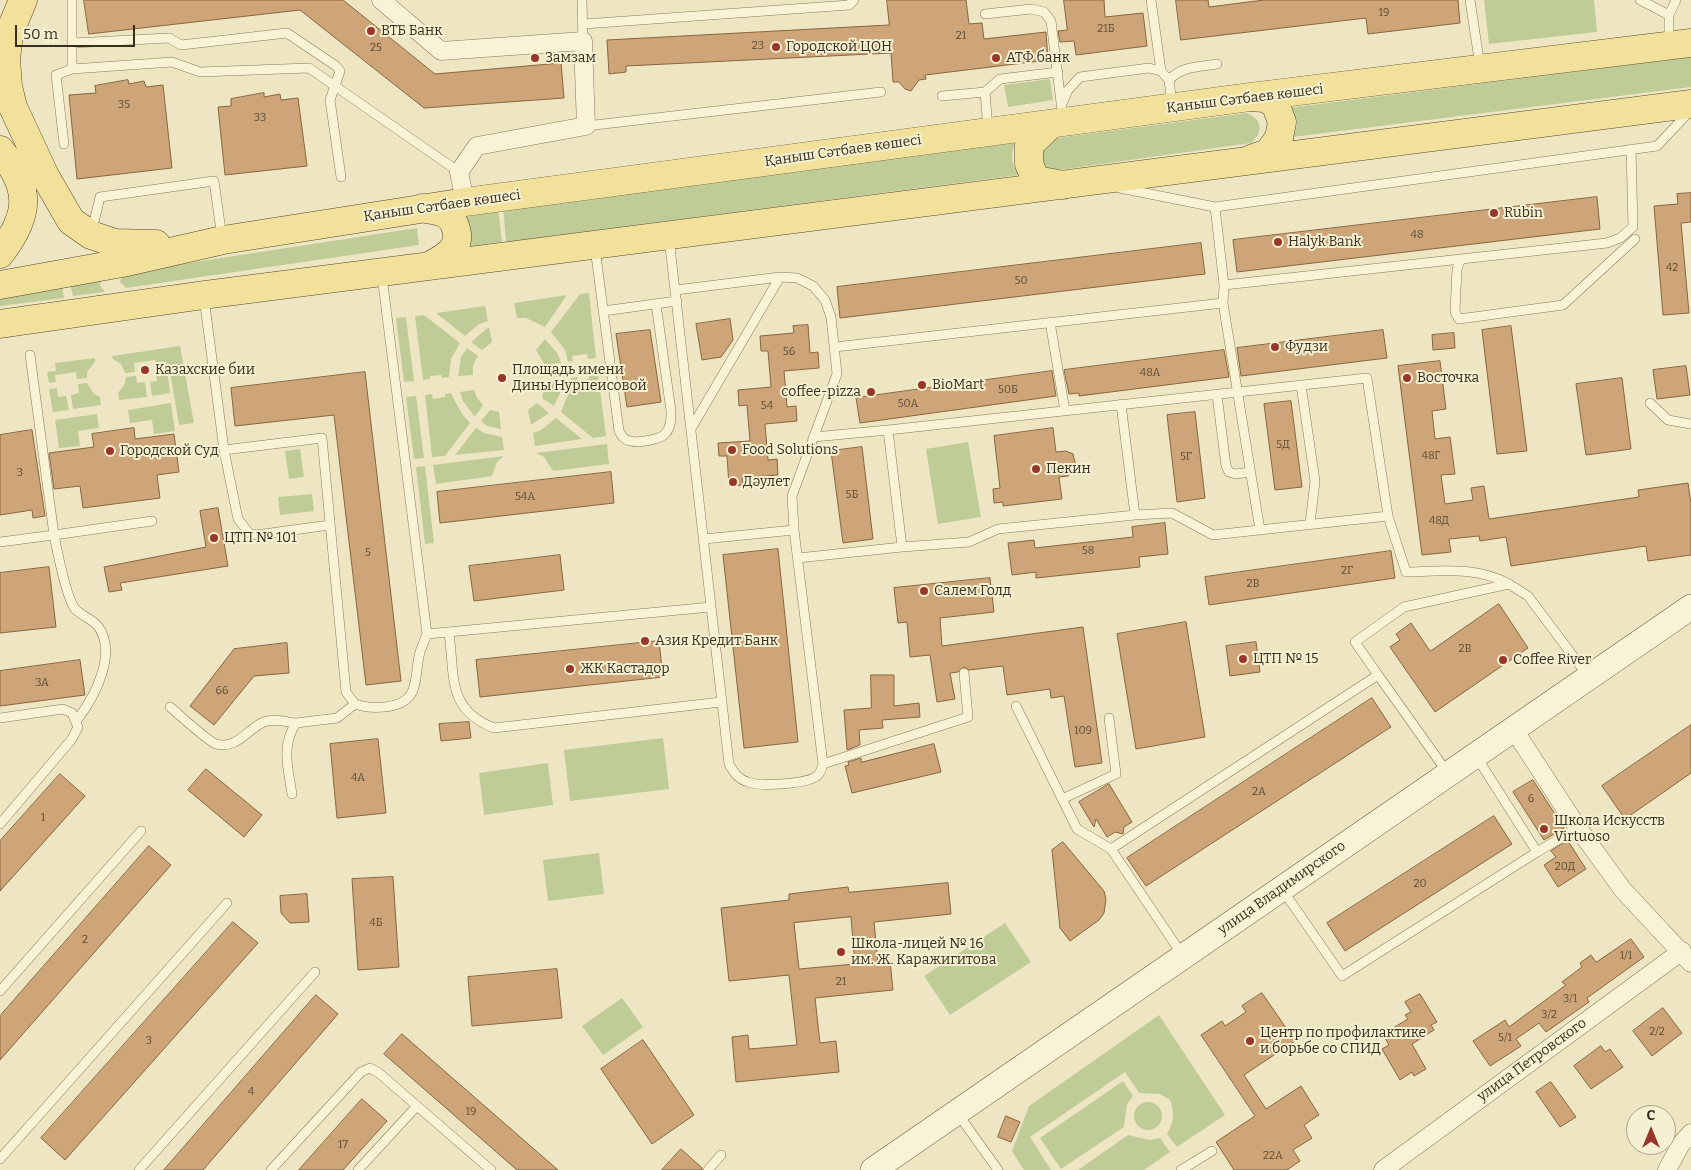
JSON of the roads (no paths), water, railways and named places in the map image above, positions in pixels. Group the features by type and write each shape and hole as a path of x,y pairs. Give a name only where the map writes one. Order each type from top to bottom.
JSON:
{"main road":[{"path":"23,0 9,34 6,59 8,86 13,107 45,176 72,221 91,235 115,243 138,245 223,240"},
{"name":"Қаныш Сәтбаев көшесі","path":"0,285 122,263 223,240 422,208 989,132 1058,117 1172,108 1680,45"},
{"path":"1243,162 1268,153 1279,138 1282,122 1275,103 1264,98 1250,97"},
{"path":"0,324 204,295 1691,104"},
{"path":"1058,117 1029,145 1029,164 1036,180 1063,185"},
{"path":"0,150 17,172 24,193 22,214 12,239 0,254"},
{"path":"422,208 444,213 453,220 458,233 455,247 448,255 429,266"},
{"path":"122,263 113,278 116,296 128,306"}],"street":[{"path":"381,0 441,51 583,33 586,126 477,146 459,172 464,202"},
{"name":"улица Владимирского","path":"872,1170 1691,607"},
{"path":"1514,730 1578,828 1623,890 1686,957"},
{"name":"улица Петровского","path":"1383,1170 1686,957"},
{"path":"1667,1170 1681,1144 1691,1133"}],"lane":[{"path":"72,0 72,69"},
{"path":"582,0 583,33 848,5 854,0"},
{"path":"1151,0 1161,71 1169,80 1172,108"},
{"path":"1470,0 1480,69"},
{"path":"1640,0 1669,15 1680,45"},
{"path":"1669,15 1676,0"},
{"path":"985,14 1031,9 1044,12 1051,21 1058,72 1058,117"},
{"path":"73,43 169,38 181,45 287,33 336,66 340,71 330,100 342,177"},
{"path":"64,144 56,75 72,69 172,62 200,72 309,68 459,172"},
{"path":"1169,80 1184,68 1216,64"},
{"path":"1058,117 1068,90 1080,77 1149,68 1161,71"},
{"path":"942,96 985,92 1000,79 1058,72"},
{"path":"586,126 881,92"},
{"path":"985,92 989,132"},
{"path":"1090,182 1215,207 1657,146 1691,110"},
{"path":"1224,285 1607,243 1620,238 1633,227 1631,149"},
{"path":"91,235 100,197 214,181 223,240"},
{"path":"1215,207 1224,285 1224,303 1260,530"},
{"path":"668,236 692,428 710,607 729,764 736,776 750,783 764,784 810,780 819,774 823,764 794,530 792,496 837,374 831,317 825,300 813,286 797,278 780,277 676,290"},
{"path":"1461,259 1457,269 1455,312 1458,319 1563,305 1635,239"},
{"path":"594,245 619,431 623,438 631,442 658,438 666,434 670,425 671,411 656,304"},
{"path":"224,450 322,438 346,692 355,704 368,709 397,706 408,700 416,684 420,651 427,634 382,273"},
{"path":"692,428 780,277"},
{"path":"204,295 224,450 238,519 249,533 256,535 330,525"},
{"path":"603,311 677,301"},
{"path":"835,347 1224,303"},
{"path":"1050,322 1065,411"},
{"path":"30,355 54,535 60,566 75,608 97,626 105,643 104,669 92,700 76,720"},
{"path":"814,437 1367,378 1388,516 1406,572 1466,570 1500,579 1509,584 1528,596 1589,677"},
{"path":"1301,385 1315,481 1310,524"},
{"path":"1217,395 1226,466 1229,472 1236,474 1250,472"},
{"path":"1650,403 1668,420 1691,424"},
{"path":"1122,404 1135,515"},
{"path":"888,430 902,547"},
{"path":"798,558 969,542 998,529 1135,515 1172,513 1212,535 1388,516"},
{"path":"0,542 152,521"},
{"path":"704,539 794,530"},
{"path":"1448,773 1355,642 1404,607 1509,584"},
{"path":"427,634 710,607"},
{"path":"450,633 456,694 463,709 477,722 494,728 722,702"},
{"path":"823,764 968,717 964,673"},
{"path":"1111,849 1378,675"},
{"path":"170,707 215,743 225,744 236,742 264,722 296,723 337,718 355,704"},
{"path":"1016,706 1077,829 1111,849 1183,956"},
{"path":"0,718 63,709 72,713 76,720 76,733 72,739 0,824"},
{"path":"1062,799 1116,774 1109,718"},
{"path":"292,794 286,750 288,735 296,723"},
{"path":"1476,755 1537,852"},
{"path":"1282,888 1342,976 1578,828"},
{"path":"0,991 141,831"},
{"path":"0,1159 227,903"},
{"path":"139,1170 314,972"},
{"path":"271,1170 361,1072 370,1068 379,1073 491,1170"},
{"path":"358,1170 416,1107"},
{"path":"957,1112 998,1170"},
{"path":"1181,1170 1212,1151"},
{"path":"708,1170 721,1155"}],"place":[{"name":"ВТБ Банк","path":"371,31"},
{"name":"Городской ЦОН","path":"776,47"},
{"name":"Замзам","path":"535,58"},
{"name":"АТФ банк","path":"996,58"},
{"name":"Rubin","path":"1494,213"},
{"name":"Halyk Bank","path":"1278,242"},
{"name":"Фудзи","path":"1275,347"},
{"name":"Казахские бии","path":"145,370"},
{"name":"Площадь имени Дины Нурпеисовой","path":"502,378"},
{"name":"Восточка","path":"1407,378"},
{"name":"BioMart","path":"922,385"},
{"name":"coffee-pizza","path":"871,392"},
{"name":"Food Solutions","path":"732,450"},
{"name":"Городской Суд","path":"110,451"},
{"name":"Пекин","path":"1036,469"},
{"name":"Дәулет","path":"733,482"},
{"name":"ЦТП № 101","path":"214,538"},
{"name":"Салем Голд","path":"924,591"},
{"name":"Азия Кредит Банк","path":"645,641"},
{"name":"ЦТП № 15","path":"1243,659"},
{"name":"Coffee River","path":"1503,660"},
{"name":"ЖК Кастадор","path":"570,669"},
{"name":"Школа Искусств Virtuoso","path":"1544,829"},
{"name":"Школа-лицей № 16 им. Ж. Каражигитова","path":"841,952"},
{"name":"Центр по профилактике и борьбе со СПИД","path":"1250,1041"}]}
